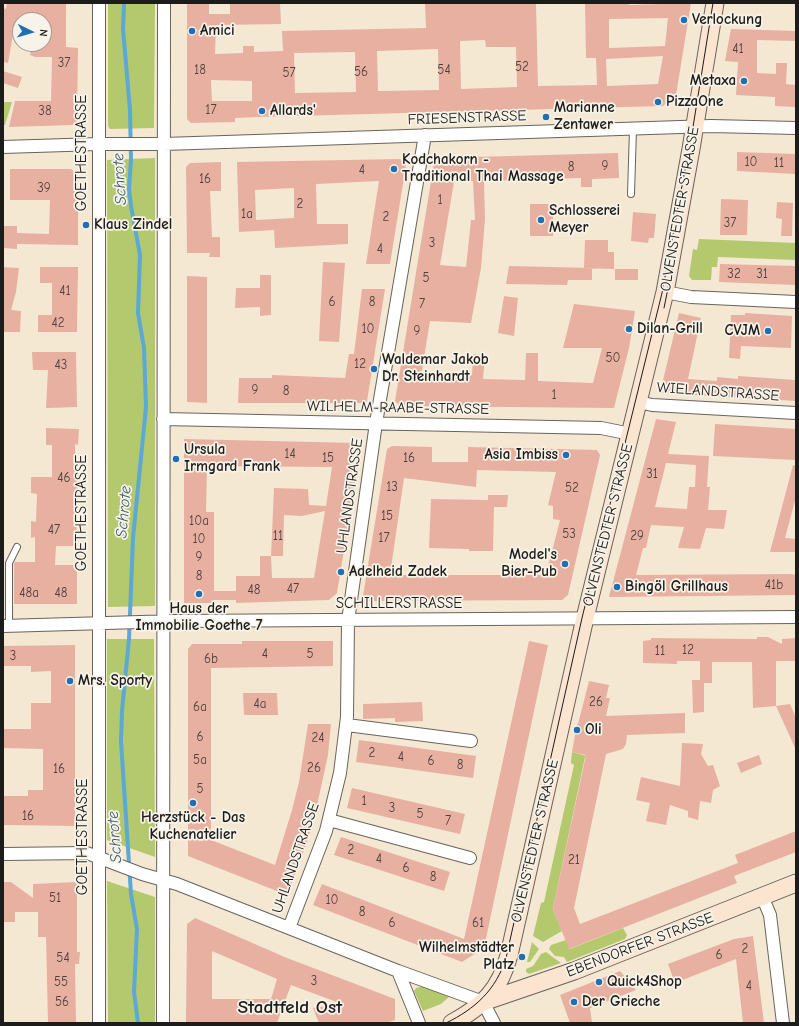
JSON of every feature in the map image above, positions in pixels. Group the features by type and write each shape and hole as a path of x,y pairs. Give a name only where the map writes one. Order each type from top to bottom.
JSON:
{"street":[{"name":"GOETHESTRASSE","path":"99,3 99,1023"},
{"path":"163,1023 164,3"},
{"name":"OLVENSTEDTER STRASSE","path":"452,1023 473,1011 483,1002 498,983 507,962 585,618 665,292 695,127 715,3"},
{"name":"FRIESENSTRASSE","path":"3,147 98,144 164,144 711,126 796,128"},
{"name":"UHLANDSTRASSE","path":"289,928 329,820 340,773 347,725 348,621 376,423 425,135"},
{"path":"665,292 690,297 796,302"},
{"name":"WIELANDSTRASSE","path":"639,402 652,405 796,413"},
{"name":"WILHELM-RAABE-STRASSE","path":"163,419 601,428 631,434"},
{"name":"SCHILLERSTRASSE","path":"6,626 141,622 796,617"},
{"path":"347,725 471,741"},
{"path":"329,820 470,858"},
{"path":"3,854 87,853 99,857 142,874 164,880 398,971 483,1002 494,1023"},
{"name":"EBENDORFER STRASSE","path":"483,1002 574,971 796,883"},
{"path":"762,896 770,915 783,1023"},
{"path":"398,971 420,1023"}],"lane":[{"path":"631,194 633,129"},
{"path":"6,626 9,563 17,547"}],"green space":[{"path":"108,3 155,3 154,128 110,129 108,126"},
{"path":"3,102 12,102 5,125 3,125"},
{"path":"155,158 155,606 108,607 107,160"},
{"path":"699,239 796,243 796,260 718,257 717,267 712,267 711,280 692,280 689,276 693,249 697,250"},
{"path":"107,639 154,639 155,857 107,840"},
{"path":"572,752 587,756 585,757 553,909 562,931 543,942 533,936 541,903 544,902 574,765 571,763"},
{"path":"107,881 155,897 155,1023 108,1023"},
{"path":"623,928 627,935 625,939 567,962 564,957 555,956 549,949 551,945 566,940 570,949"},
{"path":"532,942 539,949 530,962 527,962"},
{"path":"546,952 561,963 529,974 526,972 526,969 533,966 541,954"},
{"path":"423,986 449,997 441,1004 423,1011 414,991 416,988"}],"building":[{"path":"7,3 66,3 66,47 78,48 77,121 73,125 9,127 15,101 51,101 52,57 35,57 30,55 31,52 52,52 52,12 12,12 12,40 8,63 3,62 3,8 6,9"},
{"path":"187,3 209,3 209,14 230,14 230,3 280,3 281,24 216,25 215,54 243,53 243,46 254,46 254,52 283,51 282,31 426,28 425,3 536,3 538,86 597,85 596,58 586,58 585,3 629,3 629,5 691,3 676,95 663,106 258,117 235,118 235,122 191,123 187,119","holes":["668,18 665,46 609,48 609,19","485,40 486,47 516,47 517,87 461,89 460,41","438,49 439,90 378,91 377,51","355,52 356,92 295,93 294,53","663,56 658,84 607,86 606,59","211,80 252,81 252,101 212,101"]},
{"path":"731,29 796,31 796,41 757,40 757,73 776,74 776,63 787,63 786,84 796,85 796,107 775,106 775,97 736,95 738,62 725,61"},
{"path":"3,71 22,77 18,88 3,83"},
{"path":"737,152 796,154 796,174 737,171"},
{"path":"618,153 619,178 592,179 592,187 581,187 581,178 484,181 485,219 481,268 471,323 430,321 421,376 472,375 473,354 485,355 483,379 525,380 526,353 538,353 538,381 593,383 602,348 563,348 574,304 635,311 629,348 614,408 400,406 395,401 434,163 440,158","holes":["473,181 475,220 471,220 466,267 440,265 454,182"]},
{"path":"400,159 406,165 390,264 366,264 379,181 316,184 317,224 348,224 348,244 275,248 274,230 239,232 237,162","holes":["294,188 294,218 256,220 255,190"]},
{"path":"221,162 221,191 210,191 212,237 220,237 220,257 209,257 210,253 187,253 186,167 190,163"},
{"path":"10,169 71,169 78,175 78,245 17,244 17,249 3,248 3,226 17,226 17,233 49,234 50,200 10,200"},
{"path":"721,199 748,200 747,235 720,235"},
{"path":"777,202 793,203 792,236 781,236 782,219 776,218"},
{"name":"Schlosserei Meyer","path":"530,204 553,204 553,236 530,236"},
{"path":"633,212 656,214 654,238 649,238 648,243 631,241"},
{"path":"585,240 608,240 608,252 614,252 614,269 584,268"},
{"path":"323,262 345,263 339,342 319,341"},
{"path":"720,264 796,266 796,285 719,282"},
{"path":"509,266 592,268 592,280 568,280 567,285 506,284"},
{"path":"3,267 19,268 16,292 11,310 21,311 20,332 3,332"},
{"path":"40,267 78,267 77,332 38,332 38,315 52,315 52,283 40,283"},
{"path":"615,269 638,269 638,280 615,280"},
{"path":"260,275 271,275 271,315 260,316 260,307 235,308 236,288 260,288"},
{"path":"187,276 207,277 207,403 187,402"},
{"path":"362,289 385,289 367,401 365,403 238,403 239,378 272,378 272,375 345,378 349,354 354,354"},
{"path":"504,296 518,298 514,336 498,333"},
{"path":"679,313 701,318 688,379 717,381 717,377 738,379 738,376 796,380 796,401 660,393"},
{"name":"CVJM","path":"745,313 792,316 791,348 741,346 740,359 729,358 731,315 745,315"},
{"path":"32,352 76,352 77,407 46,408 48,370 33,370"},
{"path":"656,419 676,422 668,454 709,456 707,487 710,487 708,510 727,510 724,529 706,528 700,549 678,548 684,527 651,525 646,548 643,548 636,575 796,575 796,595 609,597","holes":["666,463 696,465 695,487 689,487 687,509 655,507"]},
{"path":"715,424 796,429 796,460 713,456"},
{"path":"46,428 79,429 78,445 75,444 75,477 78,477 76,546 56,546 55,565 77,565 77,604 14,604 15,562 35,562 35,537 31,538 31,521 36,522 37,494 31,493 31,477 52,477 52,445 46,445"},
{"path":"184,439 357,443 360,451 337,593 329,600 236,603 236,600 214,600 214,603 184,603","holes":["207,466 332,467 326,506 309,505 308,489 274,488 271,556 260,556 260,576 236,576 236,591 214,591 214,512 206,512","325,511 314,578 272,578 271,556 283,556 284,515 302,516"]},
{"path":"392,446 432,447 432,462 468,462 468,447 597,450 600,455 568,595 562,600 367,601 363,596 387,449","holes":["477,470 556,472 548,505 553,506 553,519 560,520 546,575 390,575 404,478 476,487"]},
{"path":"793,465 796,466 796,497 785,538 796,539 796,552 770,552"},
{"path":"488,495 508,495 507,507 494,507 493,551 429,548 431,499 488,500"},
{"path":"757,637 768,637 782,644 782,639 796,638 796,661 776,661 776,706 753,708 752,662 712,662 712,683 704,683 704,712 693,713 692,680 700,680 700,661 677,661 677,664 643,663 643,641 651,640 651,638 757,639"},
{"path":"242,641 333,641 333,666 211,668 211,840 275,865 299,782 308,724 331,724 328,755 315,815 306,845 287,895 188,856 188,649 192,644 242,644"},
{"path":"529,641 548,645 484,948 462,962 313,905 322,884 464,939"},
{"path":"75,645 75,826 3,825 3,796 28,796 28,790 43,790 43,749 3,748 3,729 31,729 31,703 51,703 51,671 31,672 31,666 3,666 3,646"},
{"path":"589,681 609,685 606,698 610,698 606,716 685,713 685,733 627,735 626,744 623,749 606,754 574,908 580,924 738,863 735,855 796,831 796,852 734,876 737,883 569,949 553,909 586,755 572,752 577,724"},
{"path":"243,693 277,693 278,715 244,715"},
{"path":"422,702 423,721 395,722 395,718 363,719 363,704"},
{"path":"790,704 796,718 796,750 776,706"},
{"path":"359,740 476,756 473,778 356,762"},
{"path":"682,743 703,744 701,754 708,766 713,765 720,786 713,790 711,803 700,801 698,820 688,817 688,811 670,805 666,825 646,821 650,803 636,800 641,777 680,786"},
{"path":"759,755 762,764 741,773 737,763"},
{"path":"352,788 465,814 460,834 347,808"},
{"path":"341,837 450,872 444,891 334,855"},
{"path":"3,882 11,882 33,898 33,884 77,882 77,952 80,952 79,964 75,964 76,1023 48,1023 46,937 38,937 38,912 15,912 15,922 3,922"},
{"path":"195,918 287,958 395,999 395,1020 386,1023 319,1023 313,1008 342,1004 291,985 277,1023 186,1023 187,924","holes":["212,951 277,979 271,999 212,999"]},
{"path":"753,936 764,1023 743,1023 736,959 675,983 668,964 734,939"},
{"path":"620,971 636,990 590,1008 592,1023 570,1023 560,995"}],"waterway":[{"name":"Schrote","path":"124,3 123,29 130,110 131,160 129,189 140,255 138,313 144,348 146,407 133,538 129,639 122,711 121,741 131,894 137,929 134,992 138,1023"}],"tram line":[{"path":"446,1023 475,1005 483,997 496,980 506,958 582,618 662,293 693,127 713,3"},
{"path":"664,308 672,269"}],"place":[{"name":"Verlockung","path":"684,20"},
{"name":"Amici","path":"192,31"},
{"name":"Metaxa","path":"744,81"},
{"name":"PizzaOne","path":"658,102"},
{"name":"Allards'","path":"262,111"},
{"name":"Marianne Zentawer","path":"546,117"},
{"name":"Kodchakorn - Traditional Thai Massage","path":"394,169"},
{"name":"Schlosserei Meyer","path":"541,220"},
{"name":"Klaus Zindel","path":"86,225"},
{"name":"Dilan-Grill","path":"629,329"},
{"name":"CVJM","path":"768,331"},
{"name":"Waldemar Jakob Dr. Steinhardt","path":"374,369"},
{"name":"Asia Imbiss","path":"566,455"},
{"name":"Ursula Irmgard Frank","path":"176,459"},
{"name":"Model's Bier-Pub","path":"565,564"},
{"name":"Adelheid Zadek","path":"341,572"},
{"name":"Bingöl Grillhaus","path":"617,587"},
{"name":"Haus der Immobilie Goethe 7","path":"199,594"},
{"name":"Mrs. Sporty","path":"70,681"},
{"name":"Oli","path":"577,730"},
{"name":"Herzstück - Das Kuchenatelier","path":"193,803"},
{"name":"Wilhelmstädter Platz","path":"522,957"},
{"name":"Quick4Shop","path":"599,982"},
{"name":"Der Grieche","path":"574,1002"}],"district":[{"name":"Stadtfeld Ost","path":"290,1008"}]}
